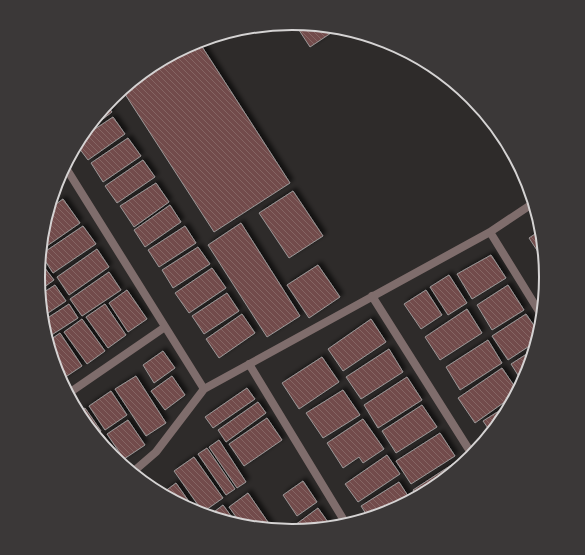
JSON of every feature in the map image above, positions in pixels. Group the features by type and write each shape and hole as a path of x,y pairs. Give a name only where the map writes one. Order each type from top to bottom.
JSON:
{"street":[{"path":"69,173 204,388"},
{"path":"136,470 156,452 204,388 490,232 530,206"},
{"path":"490,232 538,311"},
{"path":"372,296 470,451"},
{"path":"73,390 165,327"},
{"path":"249,364 344,520"}],"building":[{"path":"299,30 331,33 310,47"},
{"path":"202,47 290,183 214,232 125,94 169,63"},
{"path":"110,110 112,112 101,120"},
{"path":"113,117 125,134 88,160 81,150 94,129"},
{"path":"128,138 141,156 103,182 91,163"},
{"path":"143,160 155,177 117,203 105,186"},
{"path":"156,183 169,202 134,227 120,206"},
{"path":"293,191 323,236 289,258 259,213"},
{"path":"63,199 80,223 47,246 53,213 56,204"},
{"path":"170,205 181,222 145,247 134,230"},
{"path":"241,223 300,316 267,337 208,245"},
{"path":"83,226 96,244 53,273 46,262 47,251"},
{"path":"185,226 196,243 159,267 148,250"},
{"path":"536,233 538,253 529,238"},
{"path":"198,247 210,264 173,288 162,270"},
{"path":"97,249 109,267 69,295 57,277"},
{"path":"491,255 506,278 472,299 457,274"},
{"path":"318,265 340,297 309,318 287,285"},
{"path":"212,268 226,288 189,313 175,293"},
{"path":"46,269 54,280 46,286"},
{"path":"109,272 121,290 82,316 70,299"},
{"path":"449,275 467,303 448,315 430,287"},
{"path":"55,285 66,301 48,313 46,291"},
{"path":"508,285 524,310 492,330 477,305"},
{"path":"127,290 147,319 128,332 109,303"},
{"path":"426,290 442,315 421,329 404,304"},
{"path":"227,293 239,311 204,334 192,316"},
{"path":"69,304 78,318 52,335 48,317"},
{"path":"105,304 126,335 108,348 86,317"},
{"path":"467,309 482,333 440,360 425,337"},
{"path":"242,314 255,333 219,358 206,339"},
{"path":"526,314 535,327 531,345 508,360 492,336"},
{"path":"82,319 105,351 87,364 64,332"},
{"path":"371,319 386,342 343,371 328,349"},
{"path":"60,333 82,366 66,377 58,357 52,338"},
{"path":"488,340 502,363 460,390 446,367"},
{"path":"389,349 403,372 361,399 346,377"},
{"path":"163,351 175,368 154,383 143,365"},
{"path":"528,353 519,377 511,364"},
{"path":"322,357 339,382 299,409 282,383"},
{"path":"502,368 514,386 508,400 475,423 458,398"},
{"path":"136,376 166,423 146,436 115,389"},
{"path":"172,376 185,395 165,410 151,391"},
{"path":"407,377 422,400 378,428 364,405"},
{"path":"247,388 255,399 213,428 205,417"},
{"path":"343,390 360,415 323,438 306,413"},
{"path":"111,391 127,415 105,430 89,406"},
{"path":"258,402 266,413 226,442 218,430"},
{"path":"422,405 437,427 396,453 382,431"},
{"path":"85,408 101,431 99,432 83,409"},
{"path":"502,409 488,429 483,421"},
{"path":"267,418 282,440 244,466 229,444"},
{"path":"363,419 384,449 363,463 359,457 343,468 327,443"},
{"path":"128,420 145,445 124,459 107,434"},
{"path":"440,433 455,456 411,484 396,461"},
{"path":"219,440 246,482 237,488 209,447"},
{"path":"207,448 235,489 226,495 198,454"},
{"path":"387,455 400,474 358,502 345,484"},
{"path":"194,457 223,498 207,509 199,506 174,471"},
{"path":"456,462 457,463 416,492 413,490"},
{"path":"303,481 317,502 297,516 283,495"},
{"path":"399,482 408,496 366,514 361,506"},
{"path":"176,483 189,502 169,492 166,490"},
{"path":"248,493 269,524 237,519 229,507"},
{"path":"223,505 232,518 228,517 214,512"},
{"path":"318,508 328,522 325,523 295,525"}]}
